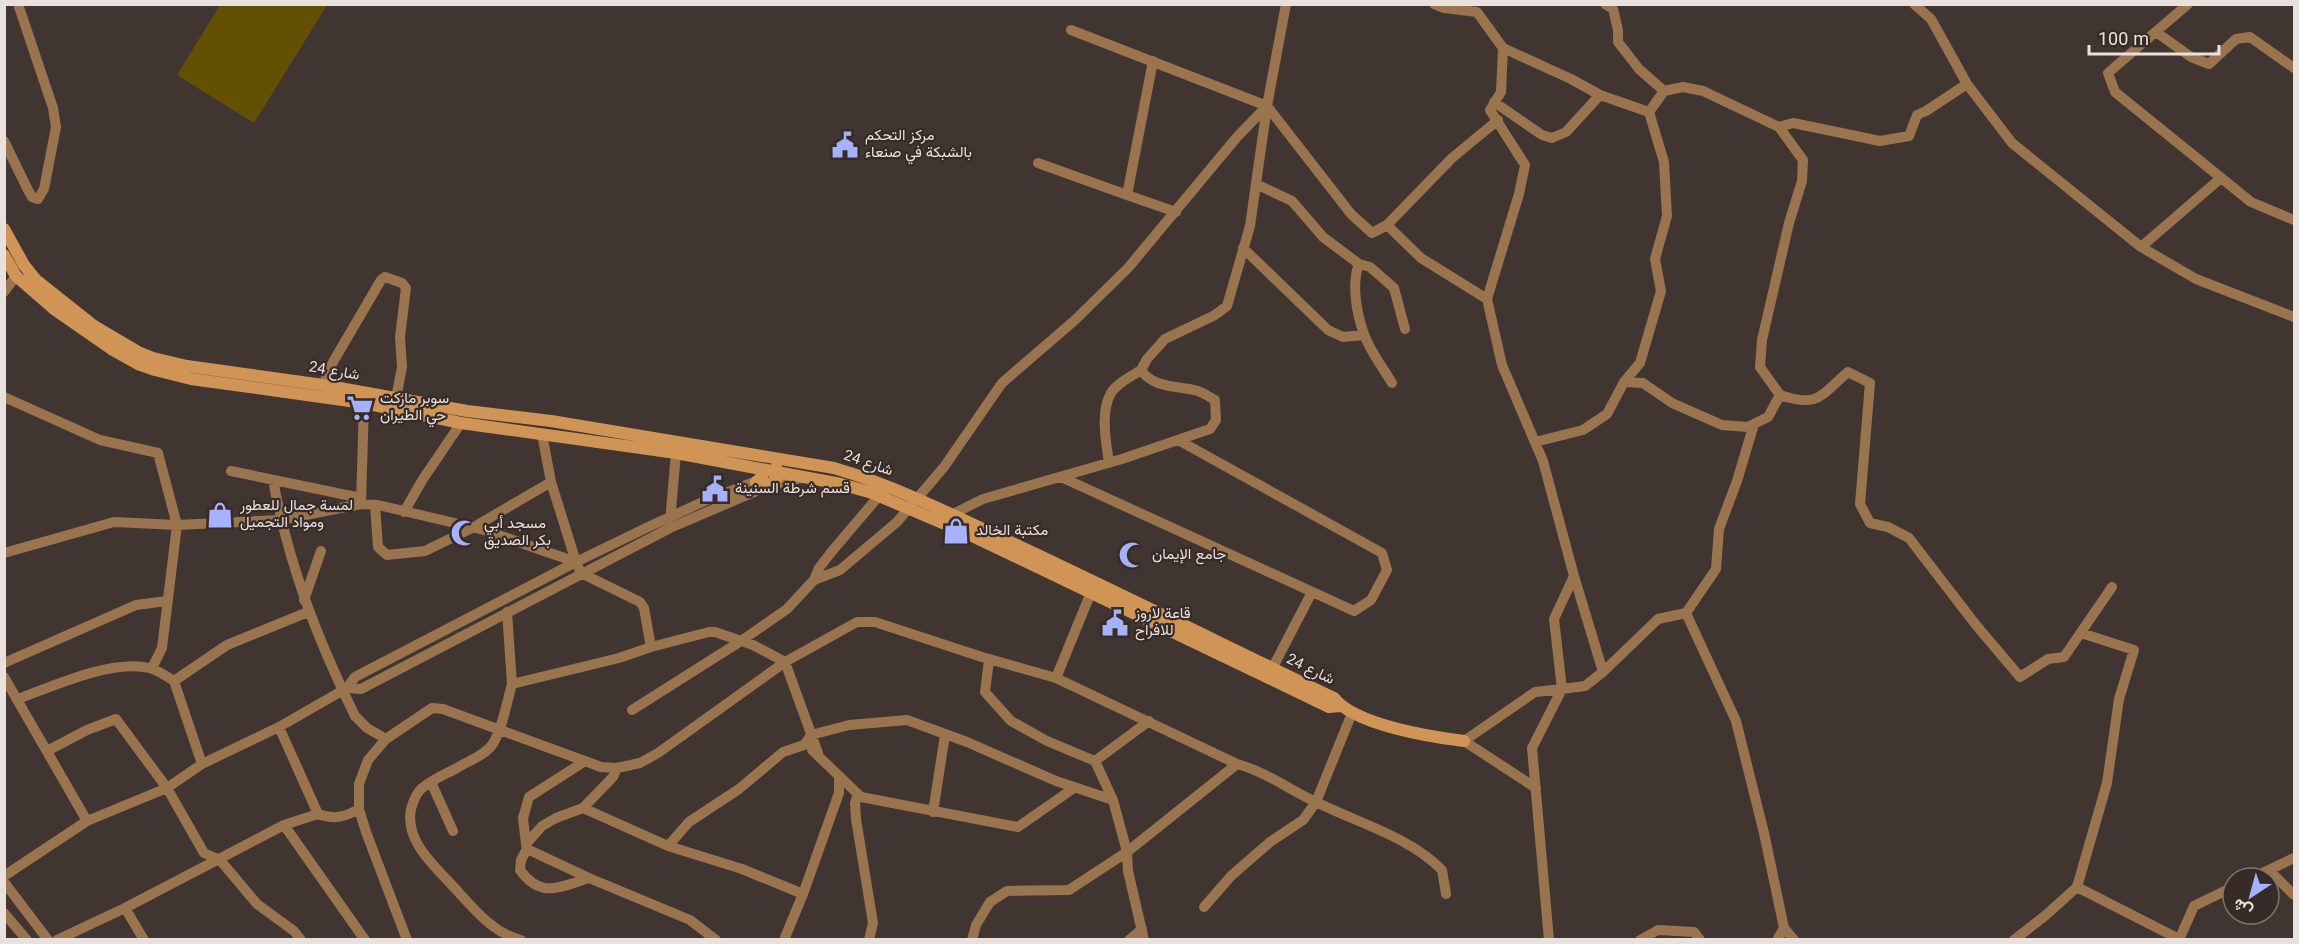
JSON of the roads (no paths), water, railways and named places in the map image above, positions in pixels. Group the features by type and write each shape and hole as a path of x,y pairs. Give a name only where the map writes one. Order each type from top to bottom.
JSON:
{"street":[{"path":"4,141 32,197 38,199 44,189 56,127 53,108 18,4"},
{"path":"1109,463 1106,422 1111,393 1141,370 1147,359 1165,339 1215,315 1227,306 1250,226 1267,106 1286,4"},
{"path":"1605,4 1613,9 1618,42 1639,69 1664,91"},
{"path":"1914,4 1931,19 1967,84 2012,143 2141,247 2196,279 2295,317"},
{"path":"2188,4 2108,73 2115,92 2252,202 2295,220"},
{"path":"1441,6 1477,12 1503,48 1600,95 1649,112"},
{"path":"1071,30 1267,106 1351,214 1372,233 1387,225 1452,158 1498,120"},
{"path":"2156,32 2191,57 2210,64 2236,39 2250,37 2295,68"},
{"path":"1503,48 1500,92 1490,110 1525,165 1519,194 1487,299 1502,365 1543,461 1603,672"},
{"path":"1127,195 1153,61"},
{"path":"1779,127 1792,123 1880,141 1909,136 1917,115 1967,84"},
{"path":"1649,112 1664,91 1683,87 1703,91 1779,127 1803,160 1802,181 1789,223 1762,340 1760,367 1780,394 1799,401 1816,400 1848,372 1870,383 1860,504 1870,523 1888,527 1909,538 1976,625 2020,677 2048,659 2064,657 2112,587"},
{"path":"1494,102 1542,135 1552,138 1566,132 1600,95"},
{"path":"814,580 840,570 877,540 913,504 945,467 1002,383 1075,321 1128,268 1237,137 1267,106"},
{"path":"1535,442 1583,430 1607,414 1624,382 1640,363 1661,291 1655,259 1667,216 1664,162 1649,112"},
{"path":"1038,163 1176,212"},
{"path":"2141,247 2221,178"},
{"path":"1256,184 1292,201 1323,237 1359,264 1370,267 1394,288 1405,329"},
{"path":"1387,225 1422,258 1487,299"},
{"name":"شارع 24","path":"4,229 36,280 94,326 138,352 153,358 187,366 323,385 467,411 551,421 762,463 778,473 884,491"},
{"path":"1243,248 1328,330 1344,337 1364,335"},
{"name":"شارع 24","path":"4,255 16,276 54,309 89,335 138,364 155,370 191,379 364,403 461,423 676,453 762,463 816,466 866,477 884,491 1334,698 1340,706"},
{"path":"1359,264 1356,271 1356,299 1364,335 1392,383"},
{"path":"4,292 16,276"},
{"path":"323,385 333,362 381,280 385,277 402,283 406,288 400,337 402,367 396,398"},
{"path":"948,519 983,499 1109,463 1210,429 1216,420 1215,400 1200,392 1157,384 1146,378 1141,370"},
{"path":"1624,382 1643,383 1672,403 1722,425 1748,427 1768,417 1780,394"},
{"path":"4,397 100,440 158,453 177,525 162,648 152,668"},
{"path":"361,501 364,403"},
{"path":"404,512 461,423"},
{"path":"1464,741 1535,692 1585,686 1603,672 1658,619 1686,614 1716,569 1719,529 1737,482 1754,424"},
{"path":"542,434 551,482 581,573 640,602 644,608 651,647"},
{"path":"1061,477 1354,611 1371,600 1387,570 1382,553 1178,440"},
{"path":"670,522 676,453"},
{"path":"752,487 763,474 762,463"},
{"path":"4,876 87,821 167,788 202,764 279,727 344,689 355,677 576,562 752,487 778,473 816,466"},
{"path":"231,471 474,527 576,562"},
{"path":"768,486 777,478 778,473"},
{"path":"752,487 803,478"},
{"path":"273,480 280,520 308,612 360,723 386,740"},
{"path":"375,505 378,547 387,555 425,551 474,527 551,482"},
{"path":"632,710 787,609 814,580 819,568 832,550 884,491"},
{"path":"4,553 114,522 177,525 280,520 361,501"},
{"path":"344,689 361,689 581,573 670,522"},
{"path":"304,600 321,551"},
{"path":"1549,939 1532,748 1562,689 1554,619 1574,576"},
{"path":"1056,678 1093,587"},
{"name":"شارع 24","path":"1093,587 1329,707 1340,706"},
{"path":"1272,669 1312,592"},
{"path":"4,663 136,605 167,601"},
{"path":"174,681 226,645 308,612"},
{"path":"507,612 512,684 495,739 486,751 431,782 418,792 412,805 410,824 416,841 449,882 491,925 512,938 521,939"},
{"path":"1686,614 1736,722 1764,833 1784,928 1794,939"},
{"path":"407,939 377,865 359,809 359,784 368,760 386,740 432,708 443,709 601,767 617,768 640,763 658,753 785,662 857,622 875,622 989,660 1056,678 1238,764 1251,768 1316,802 1404,842 1423,854 1442,870 1446,894"},
{"path":"512,684 715,632 753,645 785,662 818,753"},
{"path":"2014,939 2046,915 2077,887 2107,783 2119,699 2134,650 2081,633"},
{"path":"989,660 985,692 1011,721 1047,741 1095,761 1113,800 1127,852 1128,871 1143,934 1129,939"},
{"path":"18,699 80,676 129,665 152,668 174,681 202,764"},
{"path":"4,677 87,821"},
{"path":"1340,706 1374,722 1432,737 1464,741 1536,788"},
{"path":"1204,908 1231,876 1270,842 1303,820 1316,802 1352,713"},
{"path":"47,751 87,730 116,719 167,788 204,853 219,860 256,904 294,931 301,939"},
{"path":"668,846 689,822 739,789 783,752 804,745 811,735 849,725 907,720 967,742 1074,788 1113,800"},
{"path":"1095,761 1149,721"},
{"path":"279,727 318,814"},
{"path":"933,812 945,735"},
{"path":"804,745 818,753 861,797 1018,827 1074,788"},
{"path":"526,846 523,818 529,797 585,761"},
{"path":"972,939 976,925 990,902 1007,891 1069,890 1127,852 1238,764"},
{"path":"589,878 553,890 539,888 526,879 520,870 521,860 526,846 542,826 583,808 613,777 617,768"},
{"path":"784,939 803,894 839,793 839,777"},
{"path":"431,782 453,831"},
{"path":"858,794 855,802 856,819 873,923 869,939"},
{"path":"583,808 668,846 742,869 803,894"},
{"path":"57,939 125,908 284,825 318,814 328,818 340,818 359,809"},
{"path":"284,825 364,939"},
{"path":"526,846 589,878 690,920 716,939"},
{"path":"2278,866 2295,858"},
{"path":"2281,881 2295,894"},
{"path":"4,882 48,939"},
{"path":"2077,887 2179,939 2194,906 2221,893"},
{"path":"125,908 144,939"},
{"path":"4,913 27,939"},
{"path":"1778,939 1784,928"},
{"path":"1640,939 1658,930 1694,932 1700,939"}],"place":[{"name":"مركز التحكم بالشبكة في صنعاء","path":"845,145"},
{"name":"سوبر ماركت حي الطيران","path":"360,408"},
{"name":"قسم شرطة السنينة","path":"715,489"},
{"name":"لمسة جمال للعطور ومواد التجميل","path":"220,515"},
{"name":"مكتبة الخالد","path":"956,531"},
{"name":"مسجد أبي بكر الصديق","path":"464,533"},
{"name":"جامع الإيمان","path":"1132,555"},
{"name":"قاعة لاروز للافراح","path":"1115,623"}]}
